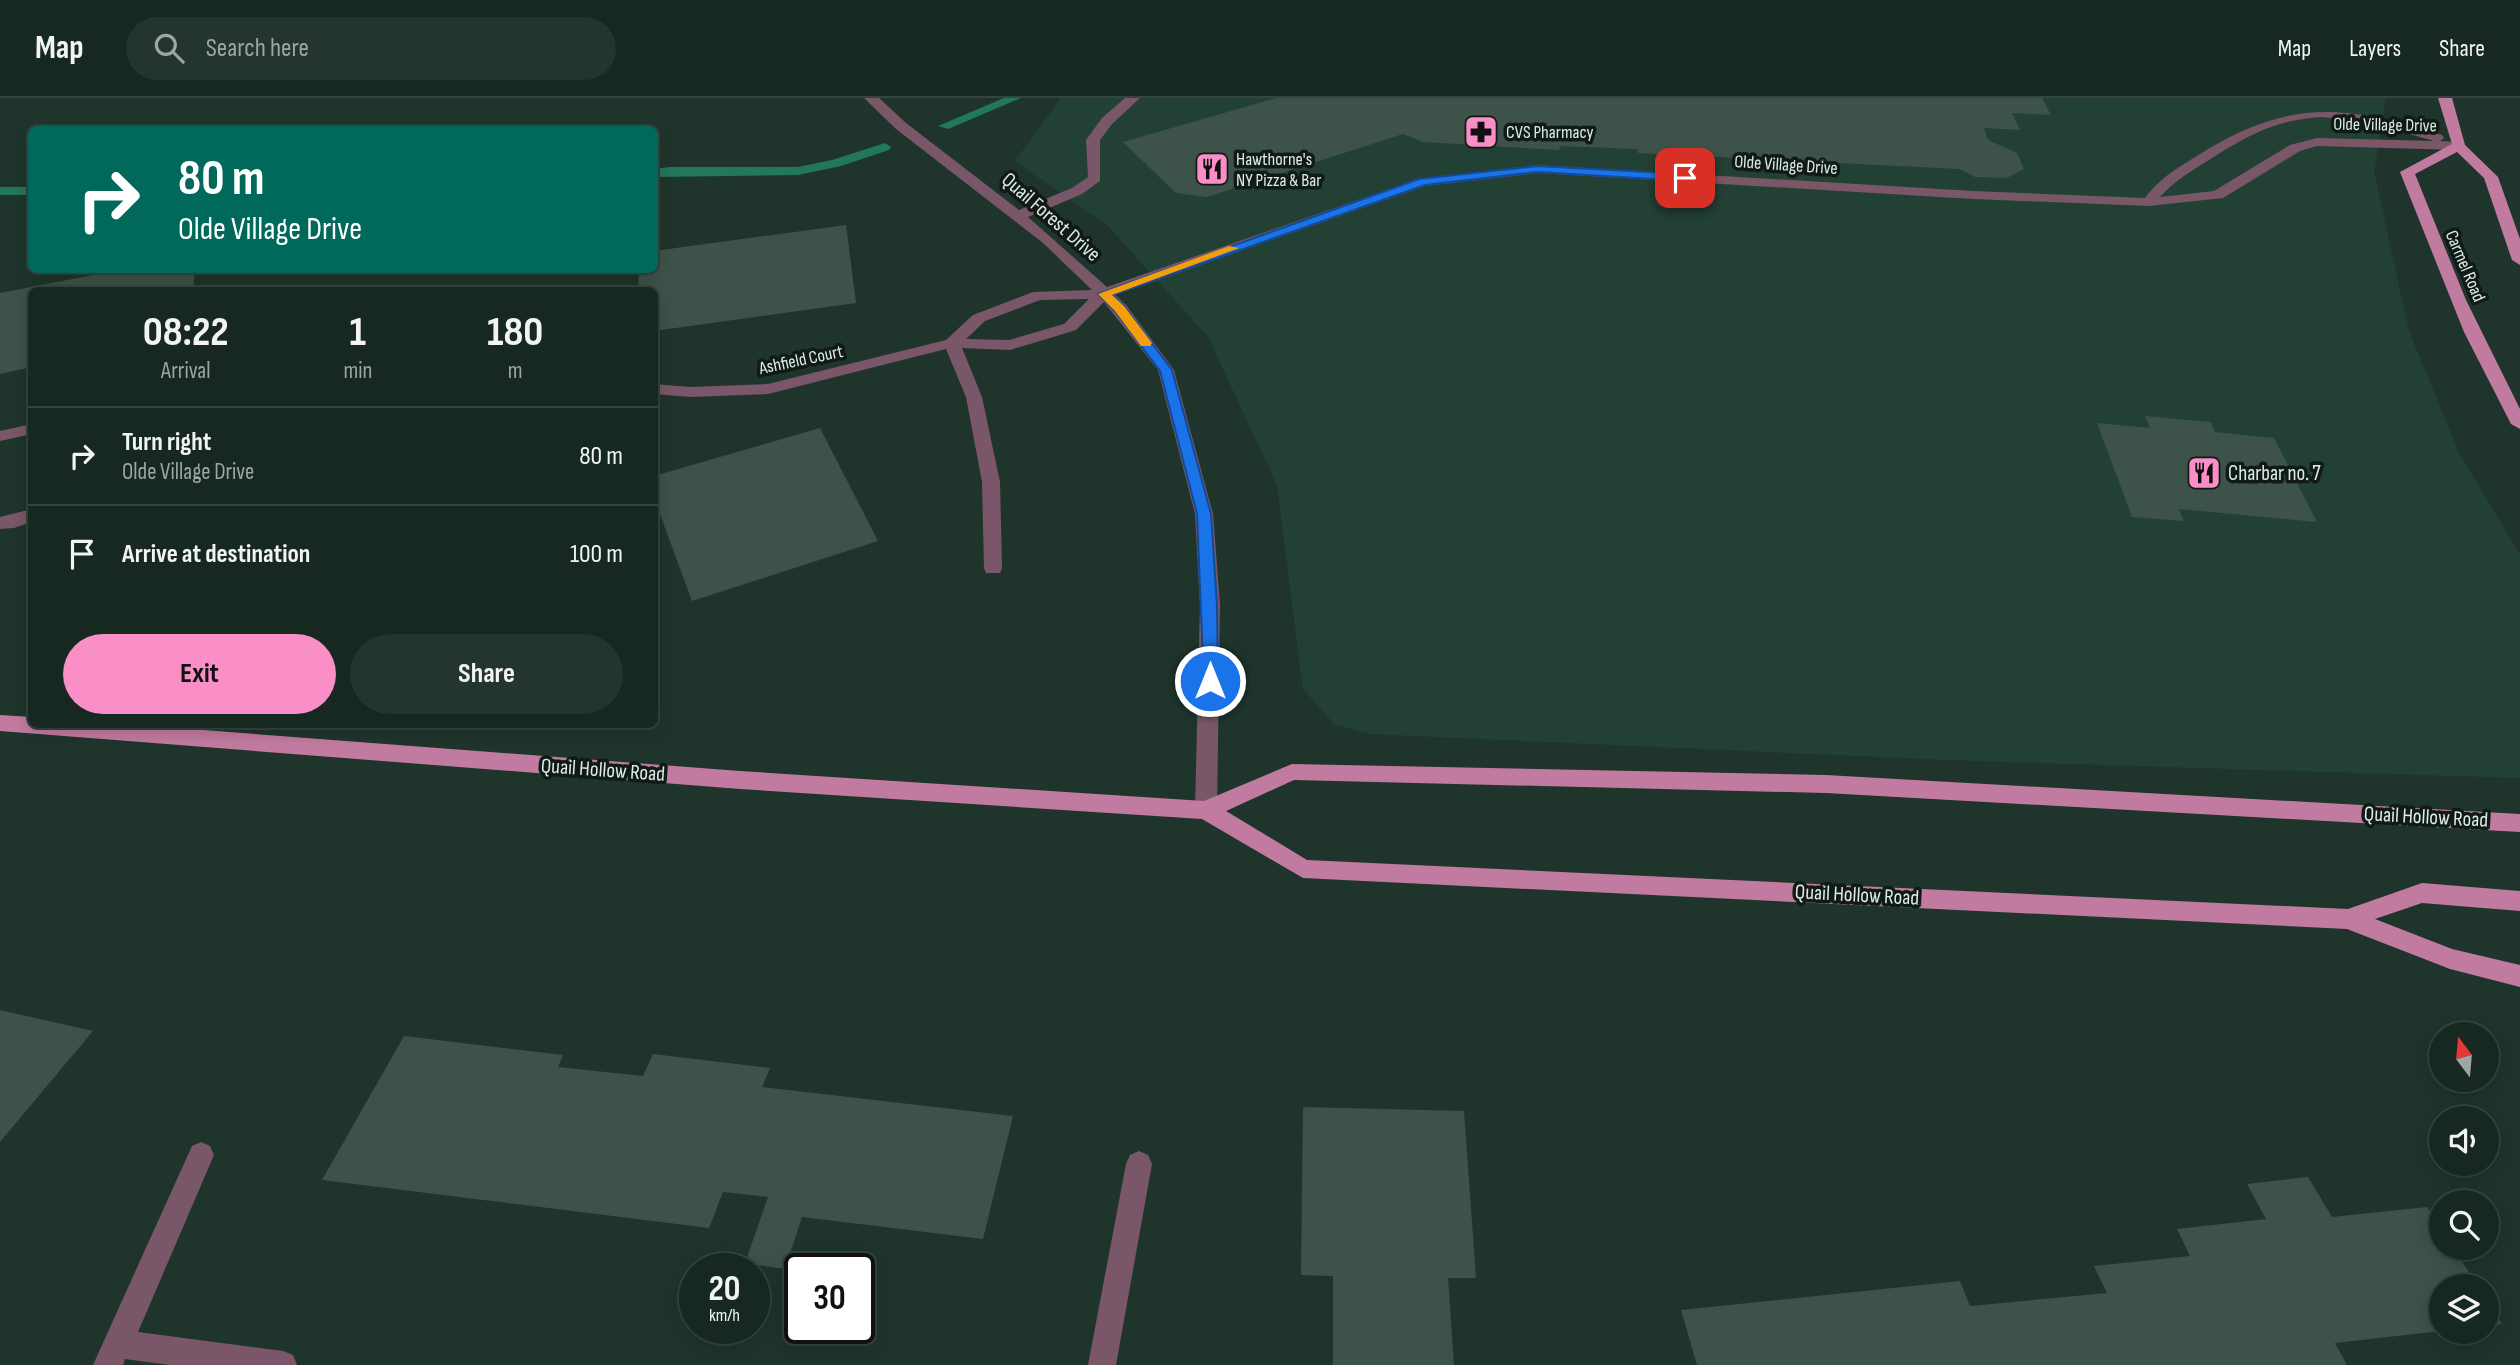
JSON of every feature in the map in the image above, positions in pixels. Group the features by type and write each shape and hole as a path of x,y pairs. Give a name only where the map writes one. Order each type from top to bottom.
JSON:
{"main road":[{"path":"2445,98 2459,146 2491,177 2520,260"},
{"name":"Carmel Road","path":"2459,146 2407,172 2442,265 2498,385 2520,424"},
{"name":"Quail Hollow Road","path":"0,723 28,725"},
{"name":"Quail Hollow Road","path":"65,728 740,780 1206,810 1292,772 1826,784 2520,823"},
{"name":"Quail Hollow Road","path":"1206,810 1303,869 2348,919 2422,894 2520,901"},
{"path":"2348,919 2450,959 2520,976"}],"street":[{"name":"Quail Forest Drive","path":"872,98 901,126 1048,240 1119,309 1166,370 1204,514 1210,605 1206,810"},
{"path":"1017,216 1077,191 1095,178 1093,140 1107,121 1133,98"},
{"path":"2297,98 2313,109"},
{"name":"Olde Village Drive","path":"2149,202 2162,182 2253,127 2313,109 2359,113 2459,146"},
{"name":"Olde Village Drive","path":"1103,294 1423,182 1502,172 1538,169 1973,195 2149,202 2218,195 2295,148 2317,142 2459,146"},
{"name":"Ashfield Court","path":"952,343 979,318 1038,295 1103,294"},
{"name":"Ashfield Court","path":"658,389 690,392 768,389 952,343 1010,345 1070,327 1103,294"},
{"path":"952,343 974,397 991,482 993,568"},
{"path":"0,436 28,430"},
{"path":"0,523 14,522 28,517"},
{"path":"201,1155 112,1354 283,1365"},
{"path":"1102,1365 1139,1164"}],"shaded area":[{"path":"1061,98 2386,98 2374,172 2409,331 2458,451 2520,555 2520,778 1947,760 1369,734 1335,725 1303,689 1277,485 1208,337 1108,226 1015,161"}],"building":[{"path":"1276,98 2042,98 2051,115 2012,113 2020,130 1984,128 1988,140 2017,153 2024,169 2007,178 1975,177 1959,169 1638,153 1637,149 1560,146 1559,150 1423,142 1403,134 1207,197 1176,193 1123,142"},
{"path":"846,225 856,303 658,330 658,287 638,287 639,273 658,273 658,250"},
{"path":"103,273 195,273 193,287 31,287"},
{"path":"28,288 28,368 0,374 0,293"},
{"name":"Charbar no. 7","path":"2145,416 2211,422 2215,432 2274,438 2317,522 2179,509 2184,521 2132,517 2097,423 2150,428"},
{"path":"820,428 878,541 692,601 658,509 658,475"},
{"path":"0,1010 93,1031 0,1142"},
{"path":"404,1036 563,1055 558,1067 643,1076 653,1054 770,1068 762,1087 1013,1116 983,1239 802,1217 790,1253 784,1253 784,1269 770,1267 770,1253 748,1253 768,1197 723,1192 709,1228 322,1180"},
{"path":"1303,1107 1464,1111 1476,1278 1448,1278 1454,1365 1333,1365 1333,1276 1301,1275"},
{"path":"2308,1177 2332,1217 2427,1207 2429,1260 2461,1260 2470,1274 2429,1274 2429,1332 2335,1343 2347,1365 1697,1365 1681,1310 1960,1281 1970,1306 2107,1293 2094,1266 2190,1256 2177,1229 2266,1219 2247,1184"}],"waterway":[{"path":"944,126 1015,98"},
{"path":"658,173 798,171 836,163 885,147"},
{"path":"0,191 28,191"}],"slow traffic":[{"path":"1146,343 1119,309 1103,294 1233,248"}],"place":[{"name":"CVS Pharmacy","path":"1481,132"},
{"name":"Hawthorne's NY Pizza & Bar","path":"1212,169"},
{"name":"Charbar no. 7","path":"2204,473"}],"route":[{"path":"1210,681 1210,605 1204,514 1166,370 1119,309 1103,294 1423,182 1538,169 1685,178"}]}
